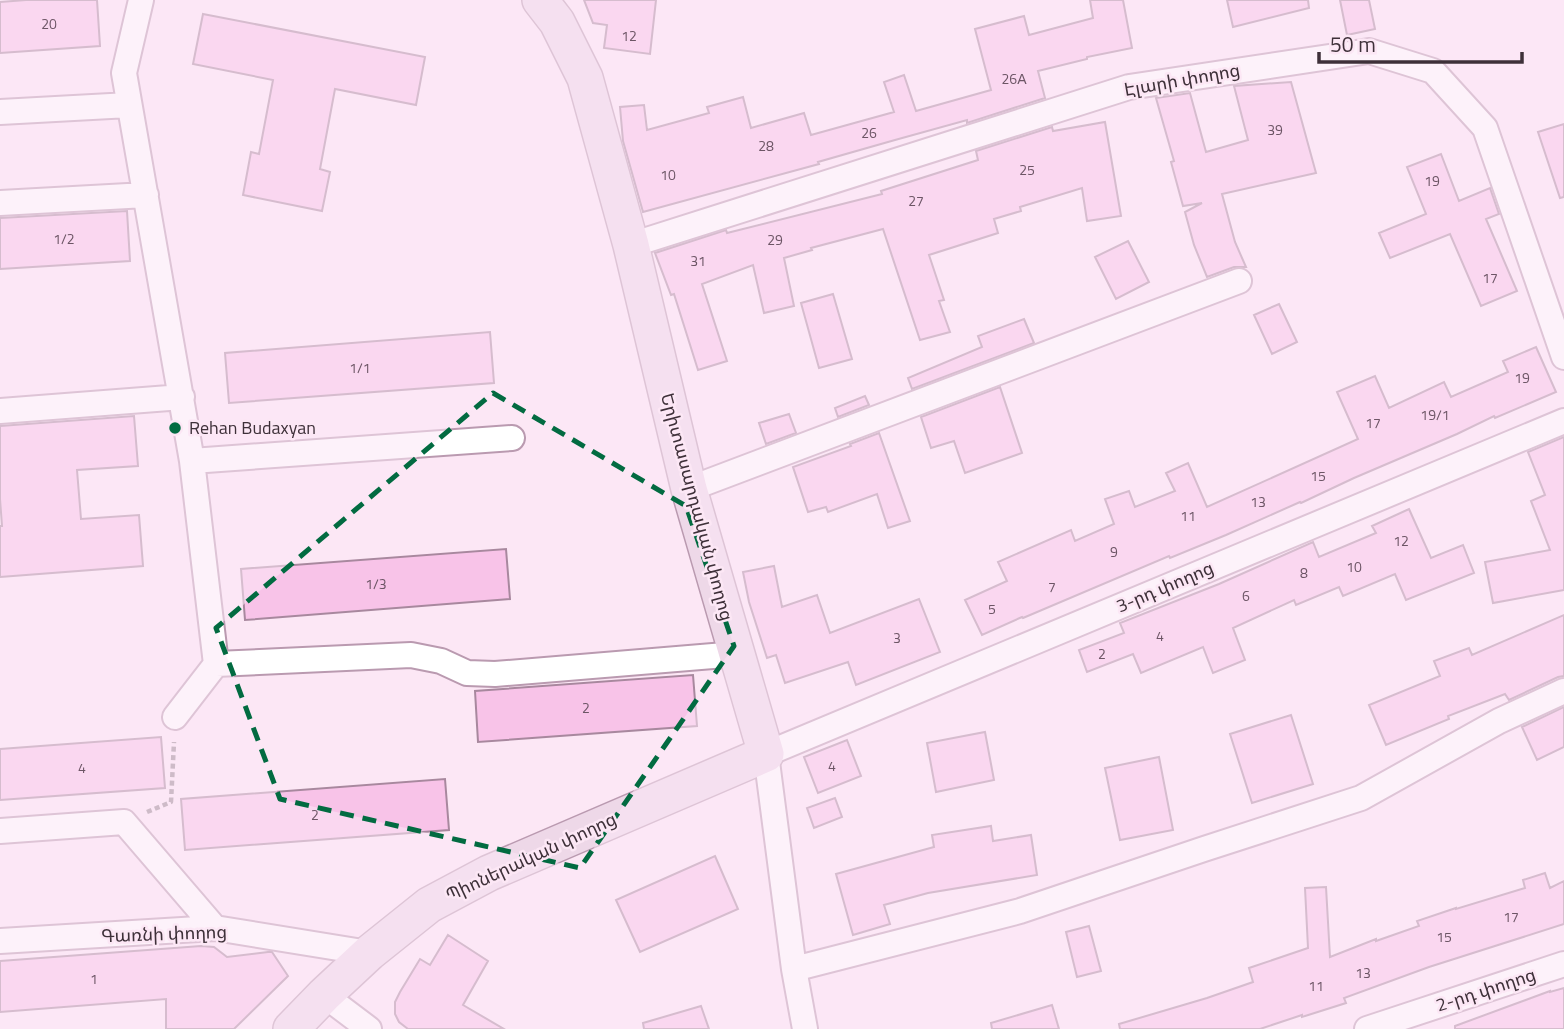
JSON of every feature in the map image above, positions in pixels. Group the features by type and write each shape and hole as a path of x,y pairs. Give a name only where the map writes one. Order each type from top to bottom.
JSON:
{"street":[{"path":"141,0 124,73 192,461 216,664 175,717"},
{"name":"Երիտասարդական փողոց","path":"540,0 557,22 585,78 631,245 689,489 766,754 794,969 805,1029"},
{"name":"Էլարի փողոց","path":"631,245 1129,87 1369,51 1433,71 1485,128 1564,357"},
{"path":"0,112 129,105"},
{"path":"0,203 146,195"},
{"path":"689,489 1239,281"},
{"path":"0,411 182,397"},
{"name":"3-րդ փողոց","path":"766,754 1564,421"},
{"path":"192,461 512,438"},
{"path":"216,664 411,655 441,661 467,673 495,674 737,654"},
{"path":"794,969 1020,911 1362,798 1499,721 1564,691"},
{"name":"Պիոներական փողոց","path":"291,1029 369,953 429,905 489,873 766,754"},
{"path":"0,831 124,822 215,928"},
{"name":"Գառնի փողոց","path":"0,941 215,928 369,953"},
{"name":"2-րդ փողոց","path":"1367,1029 1564,964"},
{"path":"324,995 369,1029"}],"path":[{"path":"124,822 171,802 175,717"}],"highlighted area":[{"path":"493,393 686,506 734,646 580,868 280,799 216,628"}],"building":[{"path":"97,0 100,46 0,53 0,2"},
{"path":"584,0 656,0 650,54 604,48 607,25 593,23"},
{"path":"1090,0 1123,0 1132,48 1038,71 1045,98 967,123 967,120 643,212 623,141 620,107 644,105 647,130 709,113 707,107 743,97 751,128 804,113 811,135 894,112 884,82 904,75 916,111 991,90 975,29 1024,16 1029,35 1093,18"},
{"path":"1227,0 1308,0 1309,8 1233,27"},
{"path":"1340,0 1369,0 1375,29 1347,35"},
{"path":"203,14 425,57 416,105 335,89 320,169 330,172 322,211 243,195 251,152 259,154 273,80 193,64"},
{"path":"1291,82 1316,173 1222,194 1235,242 1246,267 1234,267 1207,277 1185,212 1202,203 1183,206 1171,162 1174,161 1156,98 1190,93 1206,152 1248,140 1234,86"},
{"path":"1105,122 1121,216 1087,221 1082,188 1020,207 1021,211 994,219 998,233 929,255 944,300 939,301 950,332 920,340 883,229 784,258 794,306 764,313 753,265 702,284 727,361 698,370 674,294 671,295 655,253 726,230 727,233 882,194 881,191 978,160 976,151 1052,127 1053,131"},
{"path":"1564,124 1564,197 1560,198 1538,132"},
{"path":"1441,154 1459,201 1490,188 1499,214 1486,219 1517,291 1481,306 1450,234 1390,258 1379,233 1426,214 1407,167"},
{"path":"127,211 130,261 0,269 0,218"},
{"path":"1128,241 1149,282 1116,299 1095,257"},
{"path":"833,294 852,359 819,368 801,303"},
{"path":"1279,304 1297,342 1272,354 1254,315"},
{"path":"1024,319 1034,343 912,389 908,378 982,347 978,336"},
{"path":"490,332 494,383 229,403 225,353"},
{"path":"1536,347 1556,392 1495,418 1494,416 1226,535 1170,558 1169,556 982,635 965,600 1007,581 998,562 1071,530 1075,541 1114,524 1105,499 1129,491 1135,507 1175,491 1166,473 1188,463 1207,507 1358,439 1337,392 1375,376 1389,408 1444,382 1451,397 1508,372 1503,361"},
{"path":"1000,387 1022,453 965,473 954,441 931,448 921,417"},
{"path":"865,396 869,405 838,417 835,408"},
{"path":"789,414 796,433 766,444 759,423"},
{"path":"134,416 138,466 77,470 81,519 139,515 143,566 0,577 0,426"},
{"path":"879,433 910,521 888,528 877,494 828,512 826,507 808,512 793,467"},
{"path":"1564,437 1564,590 1493,603 1485,562 1550,550 1531,501 1545,495 1528,452"},
{"path":"1409,509 1431,558 1463,545 1474,573 1406,600 1395,574 1343,596 1339,587 1296,605 1294,600 1233,628 1245,660 1213,673 1203,647 1141,673 1133,654 1087,672 1079,650 1124,633 1120,623 1219,584 1313,542 1319,557 1376,533 1372,526"},
{"path":"506,549 510,599 245,620 241,569"},
{"path":"774,566 782,607 817,595 830,633 919,599 940,652 856,685 848,662 785,683 776,655 767,658 749,602 743,572"},
{"path":"1564,615 1564,676 1509,700 1505,694 1448,716 1449,719 1386,745 1369,705 1440,676 1434,661 1469,648 1472,655"},
{"path":"693,675 697,726 478,742 475,691"},
{"path":"1564,707 1564,747 1537,760 1522,727"},
{"path":"1291,715 1313,784 1252,803 1230,734"},
{"path":"985,732 994,780 936,792 927,743"},
{"path":"161,737 165,788 0,800 0,749"},
{"path":"847,740 861,776 818,793 804,757"},
{"path":"1159,757 1173,830 1120,840 1105,768"},
{"path":"445,779 449,830 185,850 181,799"},
{"path":"835,798 842,817 814,828 807,808"},
{"path":"991,826 993,841 1031,835 1037,875 928,893 884,905 890,924 853,935 836,874 934,847 932,835"},
{"path":"715,856 738,909 640,952 616,900"},
{"path":"1545,873 1550,888 1564,881 1564,924 1429,967 1344,998 1346,1003 1260,1029 1120,1029 1119,1024 1253,982 1249,968 1308,948 1305,888 1326,887 1330,957 1419,926 1417,921 1525,888 1523,880"},
{"path":"1089,926 1101,971 1077,977 1066,932"},
{"path":"448,935 488,961 463,1005 504,1029 408,1029 399,1022 395,1014 395,1002 400,992 420,959 430,965"},
{"path":"214,947 227,957 272,952 288,976 234,1029 166,1029 166,999 0,1012 0,961"},
{"path":"1564,988 1564,1029 1455,1029 1455,1026"},
{"path":"1052,1005 1059,1029 992,1029 991,1023"},
{"path":"701,1006 709,1029 644,1029 643,1023"}],"place":[{"name":"Rehan Budaxyan","path":"175,428"}]}
